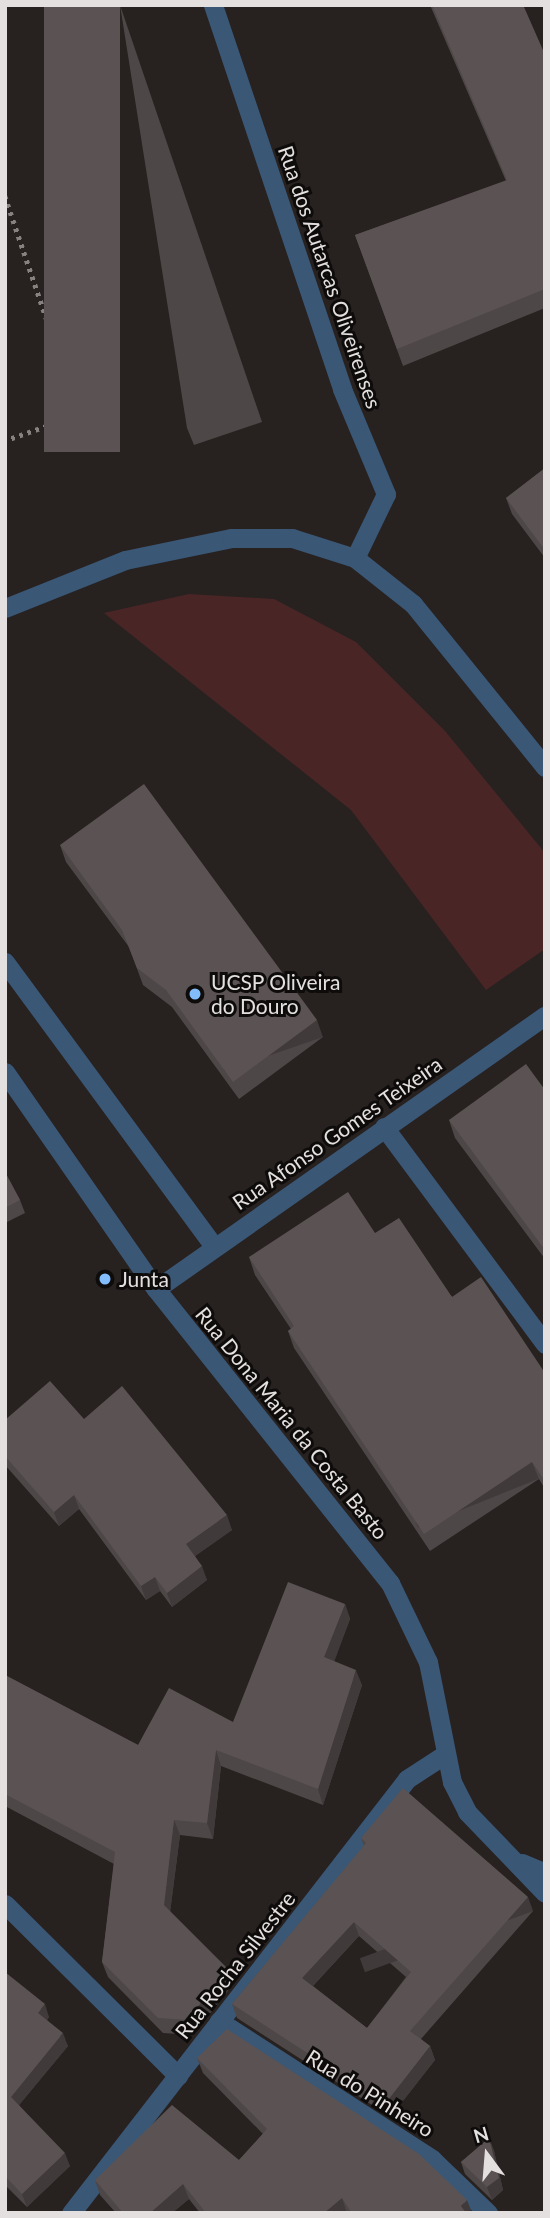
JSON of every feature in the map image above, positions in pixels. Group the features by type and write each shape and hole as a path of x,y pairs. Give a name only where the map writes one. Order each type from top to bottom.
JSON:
{"street":[{"name":"Rua dos Autarcas Oliveirenses","path":"212,5 342,389 386,494 355,558"},
{"path":"5,608 125,560 231,538 292,538 355,558 413,604 545,767"},
{"path":"5,962 214,1247"},
{"name":"Rua Afonso Gomes Teixeira","path":"156,1289 545,1016"},
{"name":"Rua Dona Maria da Costa Basto","path":"5,1072 156,1289 390,1583 428,1662 444,1755 467,1812 522,1863"},
{"path":"384,1127 545,1344"},
{"name":"Rua Rocha Silvestre","path":"71,2213 407,1779 444,1755"},
{"path":"522,1863 545,1873"},
{"path":"522,1863 545,1894"},
{"path":"5,1904 178,2076"},
{"name":"Rua do Pinheiro","path":"219,2021 432,2159 488,2213"}],"path":[{"path":"5,196 79,415 5,441"}],"shaded area":[{"path":"189,594 274,599 356,642 445,731 545,853 545,949 486,990 351,810 104,613"}],"building":[{"path":"44,5 120,5 120,452 44,452"},
{"path":"432,5 523,5 545,55 545,289 397,349 355,235 507,180"},
{"path":"545,468 545,550 506,498"},
{"path":"144,784 317,1020 233,1082 166,990 137,968 122,930 60,845"},
{"path":"526,1064 545,1090 545,1250 449,1120"},
{"path":"5,1172 20,1200 5,1208"},
{"path":"348,1192 375,1233 399,1218 452,1297 481,1277 545,1373 545,1481 532,1462 424,1534 288,1331 294,1326 249,1257"},
{"path":"50,1381 84,1419 122,1386 227,1515 186,1544 202,1566 167,1593 155,1577 141,1586 74,1495 54,1512 5,1456 5,1420"},
{"path":"288,1582 345,1604 324,1657 356,1670 318,1789 216,1750 207,1823 174,1820 164,1905 227,1968 188,2020 158,2018 102,1962 115,1852 5,1794 5,1675 138,1745 169,1688 233,1722"},
{"path":"403,1788 528,1897 410,2031 430,2046 388,2100 395,2110 232,2004 366,1843 361,1838","holes":["354,1922 411,1972 367,2028 302,1978"]},
{"path":"5,1972 45,2004 38,2013 63,2033 11,2097 65,2153 22,2194 5,2176"},
{"path":"227,2029 419,2154 467,2200 461,2206 466,2213 352,2213 342,2198 324,2213 206,2213 183,2184 150,2213 123,2213 95,2180 172,2105 239,2160 267,2129 197,2058"},
{"path":"489,2138 499,2178 487,2187 461,2162"}],"place":[{"name":"UCSP Oliveira do Douro","path":"195,994"},
{"name":"Junta","path":"105,1279"}]}
